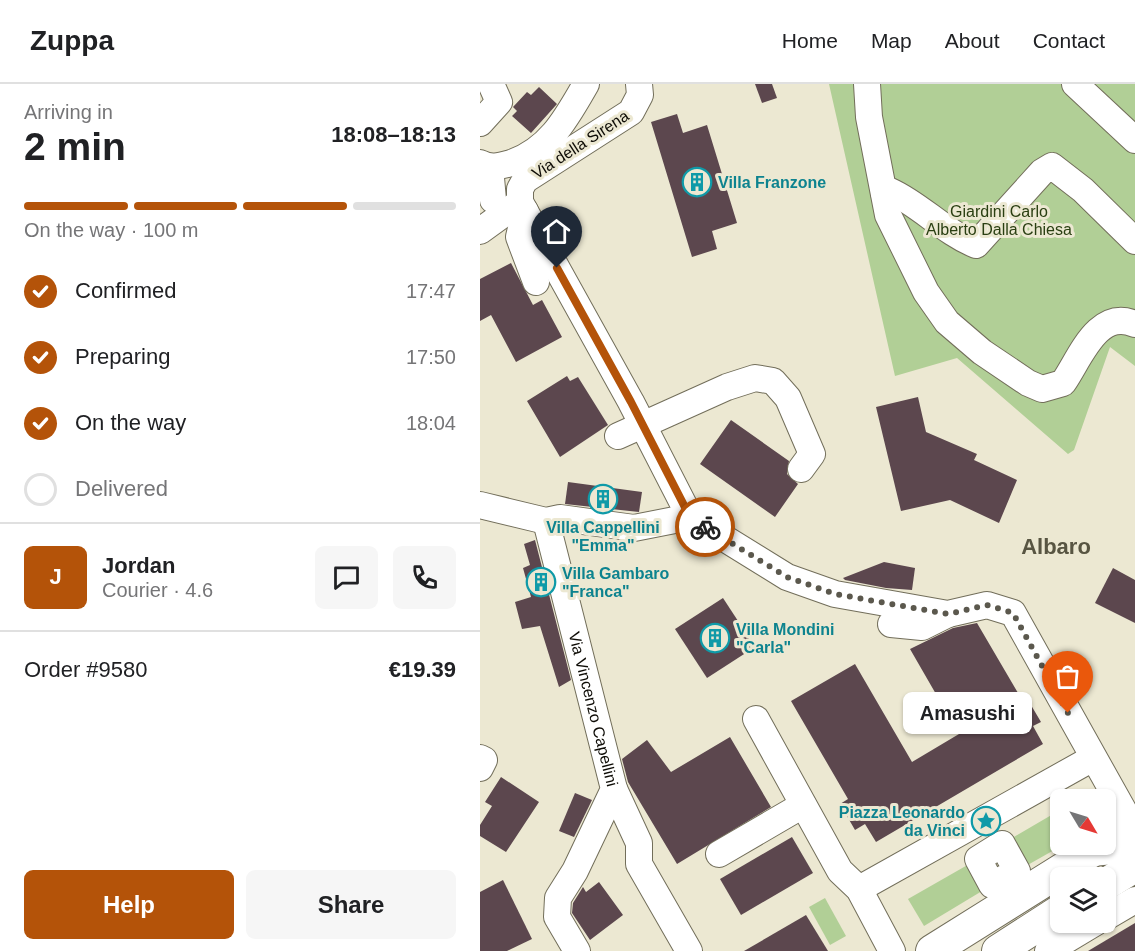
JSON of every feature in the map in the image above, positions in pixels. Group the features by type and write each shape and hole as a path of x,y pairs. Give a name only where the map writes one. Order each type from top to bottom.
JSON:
{"main road":[{"path":"1116,839 1134,831"},
{"path":"932,951 1087,855"},
{"path":"1116,878 1135,866"},
{"path":"998,951 1050,917"}],"street":[{"path":"480,123 499,102 491,84"},
{"name":"Via della Sirena","path":"485,165 518,160 549,141 586,84"},
{"name":"Via della Sirena","path":"536,282 519,237 523,207 520,189 525,180 631,112 640,95 639,84"},
{"path":"867,84 869,117 888,215 926,291 947,322 982,352 1028,383 1042,389 1063,383 1101,326 1118,320 1135,324"},
{"path":"1075,84 1135,140"},
{"path":"485,165 493,200"},
{"path":"884,193 890,191 907,199 957,237 976,244 1042,172 1052,166 1083,190 1135,241"},
{"path":"480,231 523,207 643,424 690,517 787,577 835,594 948,614"},
{"path":"618,436 727,387 755,378 774,381 788,398 812,454 801,470"},
{"path":"480,505 546,521 560,518 633,528 690,517"},
{"name":"Via Vincenzo Capellini","path":"546,521 611,778 579,863 558,898 557,917 577,951"},
{"path":"891,624 922,627 948,614 973,606 987,605 1013,613 1134,831"},
{"path":"756,719 840,871 859,889 892,951"},
{"path":"480,758 484,760 480,768"},
{"path":"859,889 1093,758"},
{"path":"611,778 639,843 639,864 689,951"},
{"path":"719,854 803,805"},
{"path":"1116,911 1135,900"},
{"path":"1048,951 1078,933"}],"green space":[{"name":"Giardini Carlo Alberto Dalla Chiesa","path":"829,84 1135,84 1135,366 1110,347 1074,450 1068,454 957,358 895,376"},
{"path":"1050,816 1050,852 1017,871 1002,844"},
{"path":"978,859 992,885 924,926 908,899"},
{"path":"825,898 846,936 830,945 809,907"}],"building":[{"path":"755,84 772,84 777,98 762,103"},
{"path":"539,87 557,104 531,133 512,116 517,111 513,107 527,92 531,95"},
{"name":"Villa Franzone","path":"677,114 683,133 707,125 737,223 712,231 717,249 692,257 651,122"},
{"path":"511,263 533,305 542,300 562,337 516,362 491,315 480,321 480,279"},
{"path":"567,376 570,381 578,377 608,425 560,457 527,401"},
{"path":"918,397 926,432 977,454 974,460 1017,480 999,523 950,500 901,511 876,407"},
{"path":"731,420 789,461 787,474 798,484 775,517 700,464"},
{"name":"Villa Cappellini \"Emma\"","path":"568,482 642,492 639,512 565,504"},
{"name":"Villa Gambaro \"Franca\"","path":"535,540 571,680 559,687 540,626 522,629 515,602 531,597 523,568 530,565 524,544"},
{"path":"884,562 915,568 912,590 886,588 843,578"},
{"path":"1113,568 1135,580 1135,623 1095,603"},
{"name":"Villa Mondini \"Carla\"","path":"723,598 755,647 707,678 675,629"},
{"path":"977,623 1021,698 1025,695 1041,722 1033,726 1043,744 876,842 865,824 855,830 840,804 848,799 791,701 855,664 912,762 959,734 910,649 953,628"},
{"path":"730,737 771,807 677,864 628,782 622,759 647,740 671,772"},
{"path":"501,777 539,802 506,852 480,836 480,825 492,806 485,802"},
{"path":"575,793 592,800 574,837 559,831"},
{"path":"792,837 813,873 741,915 720,879"},
{"path":"503,880 532,939 507,951 480,951 480,892"},
{"path":"599,882 623,915 590,940 572,913 573,903 583,887 586,892"},
{"path":"806,915 828,951 744,951"},
{"path":"1135,923 1135,951 1088,951"}],"way so far":[{"path":"705,527 787,577 835,594 948,614 973,606 987,605 1013,613 1068,713"}],"place":[{"name":"Villa Franzone","path":"697,182"},
{"name":"Villa Cappellini \"Emma\"","path":"603,499"},
{"name":"Villa Gambaro \"Franca\"","path":"541,582"},
{"name":"Villa Mondini \"Carla\"","path":"715,638"},
{"name":"Amasushi","path":"1068,713"},
{"name":"Piazza Leonardo da Vinci","path":"986,821"}],"district":[{"name":"Albaro","path":"1056,546"}],"route":[{"path":"557,268 631,402 690,517 705,527"}]}
